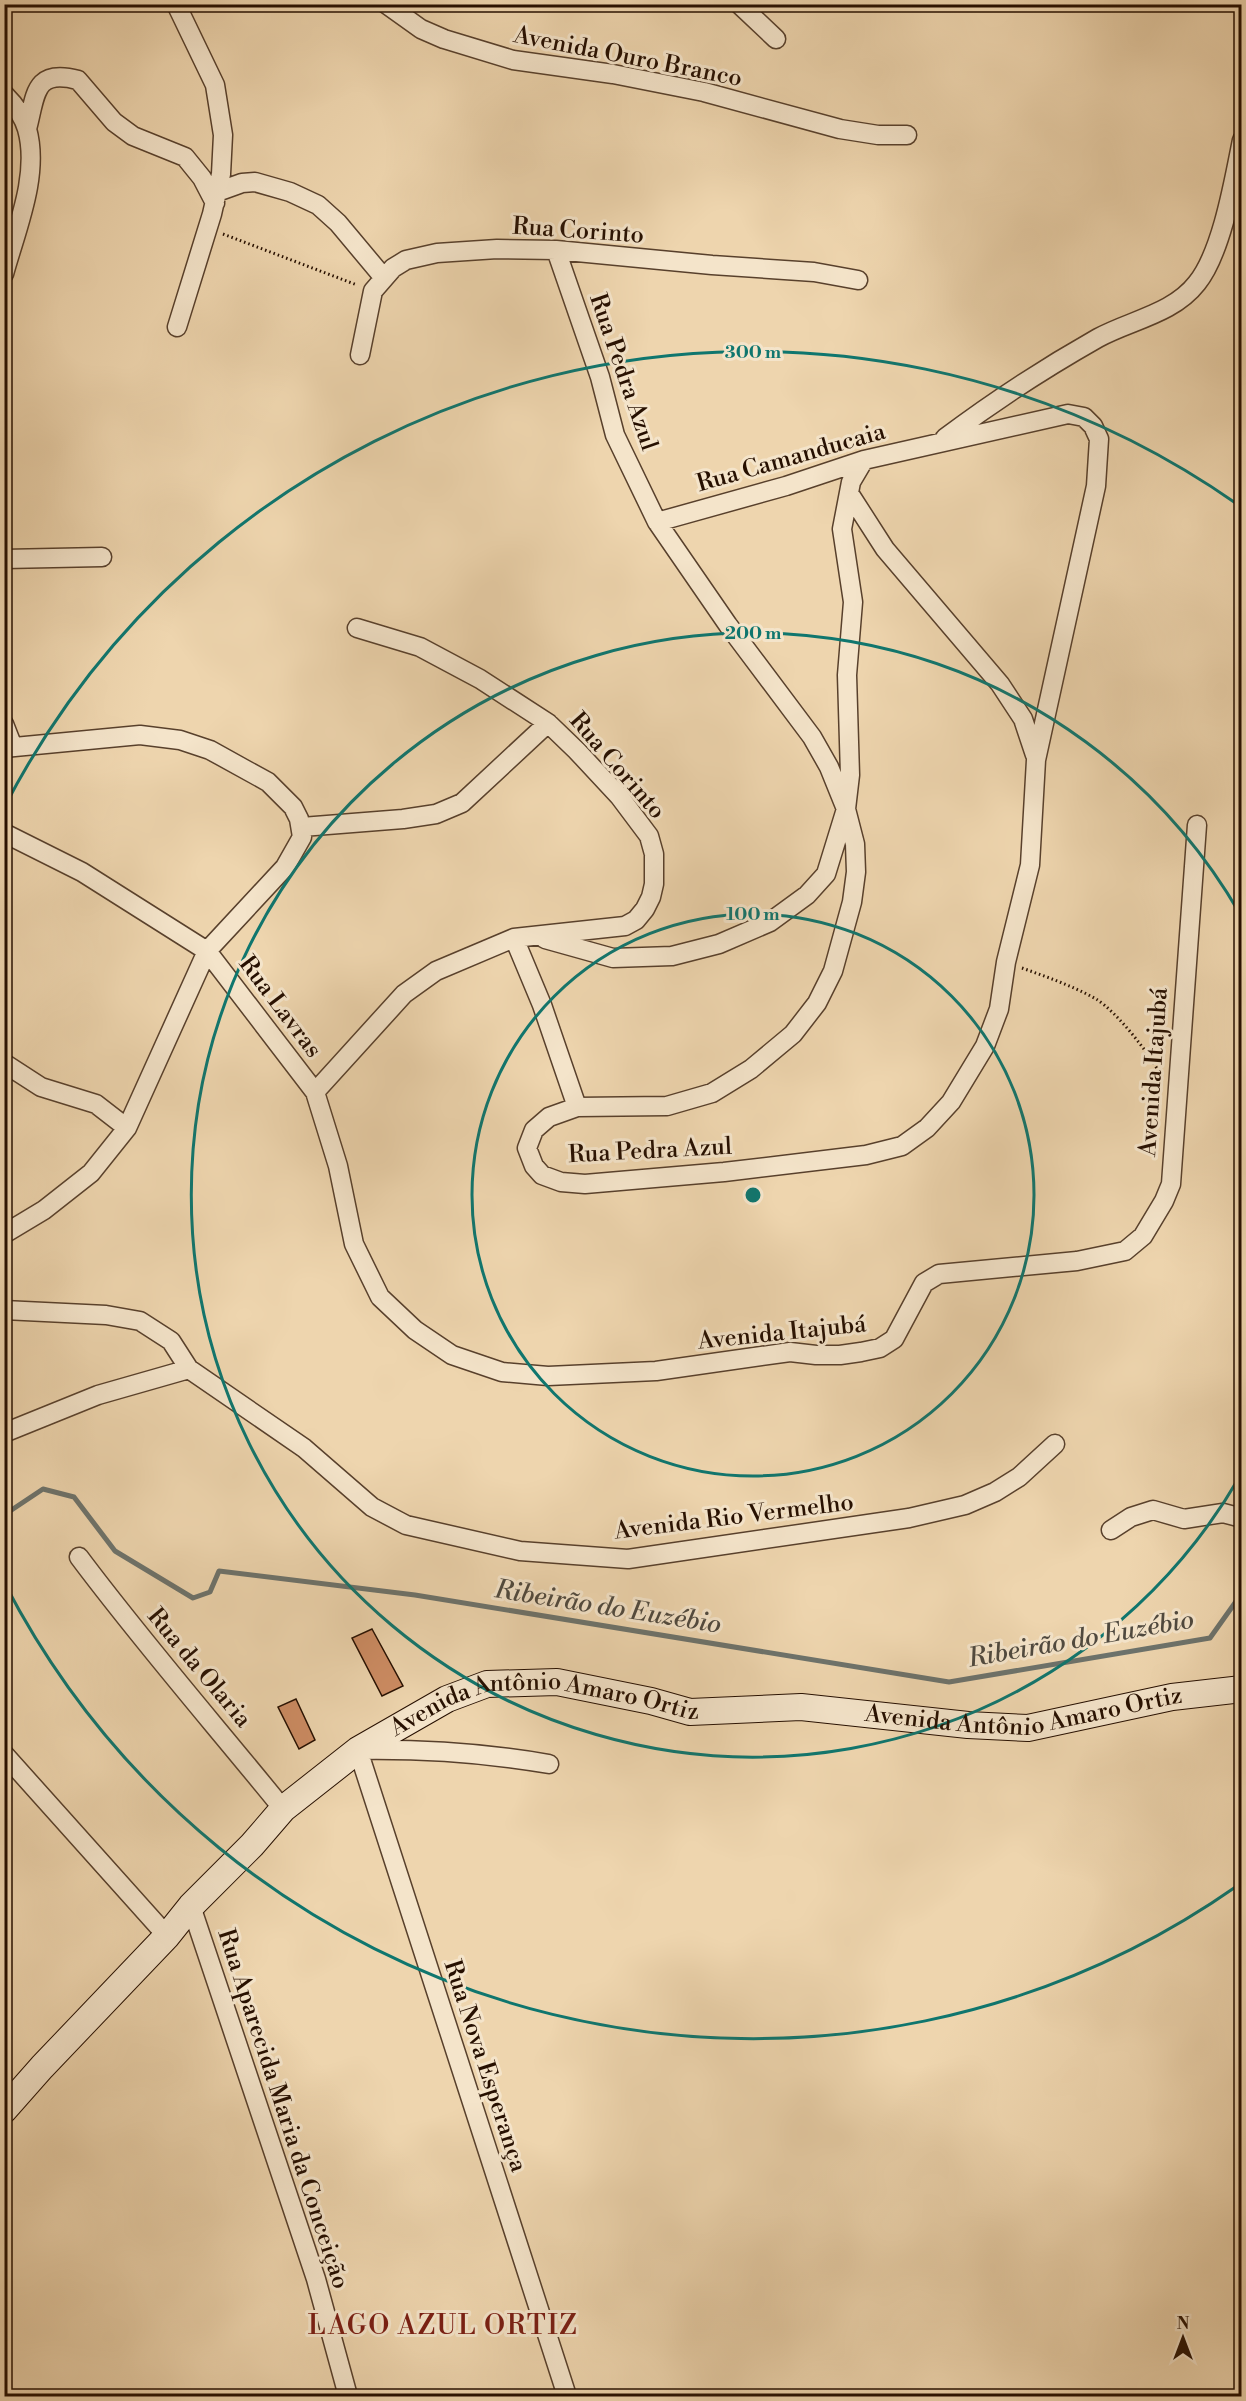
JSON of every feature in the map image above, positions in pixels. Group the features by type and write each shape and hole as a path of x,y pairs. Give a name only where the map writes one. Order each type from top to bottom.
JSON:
{"street":[{"path":"176,4 215,85 223,135 221,174 216,197 177,327"},
{"name":"Avenida Ouro Branco","path":"386,4 421,29 444,39 513,60 613,74 704,92 840,129 878,135 907,135"},
{"path":"739,4 776,39"},
{"path":"4,274 28,178 27,129 37,87 55,76 78,80 114,122 133,136 185,157 216,197"},
{"path":"4,94 18,110 27,129"},
{"name":"Rua Camanducaia","path":"939,442 1003,396 1056,363 1101,337 1172,306 1197,284 1212,257 1242,140"},
{"path":"216,197 242,183 255,182 290,192 318,205 338,223 379,285 360,355"},
{"name":"Rua Corinto","path":"379,285 406,260 437,253 497,249 556,250 814,272 858,280"},
{"name":"Rua Pedra Azul","path":"556,250 600,377 615,435 657,522 812,737 829,767 846,809 855,844 856,872 852,902 833,971 817,1003 793,1034 751,1069 712,1093 667,1106 577,1107 549,1118 534,1130 527,1148 534,1166 542,1175 561,1182 585,1184 724,1172 866,1155 902,1146 927,1128 951,1102 985,1046 999,1009 1006,962 1030,865 1036,760"},
{"name":"Rua Camanducaia","path":"657,522 786,486 864,460 1068,414 1084,417 1093,426 1099,439 1096,486 1036,760"},
{"path":"577,1107 542,1005 523,936 613,958 672,956 719,944 770,922 807,895 826,874 846,809 850,775 847,675 853,602 842,530 851,482 864,460"},
{"path":"849,493 885,549 1000,684 1023,719 1036,760"},
{"path":"4,559 102,557"},
{"name":"Rua Corinto","path":"315,1092 404,994 436,971 523,936 625,926 636,920 645,909 654,884 654,854 649,836 619,796 548,723 480,679 420,647 357,628"},
{"path":"302,827 436,814 462,803 548,723"},
{"path":"4,724 9,747 140,735 180,740 210,750 268,782 293,807 302,827 302,837 285,867 207,951 128,1128 91,1173 44,1210 4,1234"},
{"name":"Avenida Itajubá","path":"315,1092 338,1166 354,1244 380,1297 415,1330 453,1354 502,1372 548,1376 656,1371 770,1354 790,1352 840,1355 880,1348 894,1339 924,1283 939,1274 1106,1256 1125,1251 1143,1236 1154,1219 1171,1184 1197,825"},
{"path":"4,833 82,872 207,951"},
{"name":"Rua Lavras","path":"207,951 315,1092"},
{"path":"4,1063 42,1087 96,1104 128,1128"},
{"name":"Avenida Rio Vermelho","path":"4,1310 106,1315 140,1321 171,1341 189,1369 304,1448 372,1507 406,1525 520,1551 628,1559 909,1518 965,1505 995,1492 1019,1477 1055,1444"},
{"path":"4,1433 98,1395 189,1369"},
{"path":"1111,1530 1131,1517 1153,1510 1185,1519 1223,1513 1242,1518"},
{"name":"Rua da Olaria","path":"80,1557 136,1633 193,1697 283,1809"},
{"name":"Avenida Antônio Amaro Ortiz","path":"4,2110 283,1809 358,1750 447,1699 487,1684 557,1682 651,1701 690,1712 801,1707 968,1725 1028,1728 1172,1697 1242,1689"},
{"path":"358,1750 418,1749 549,1764"},
{"name":"Rua Nova Esperança","path":"358,1750 567,2397"},
{"path":"4,1754 167,1936"},
{"name":"Rua Aparecida Maria da Conceição","path":"191,1906 316,2279 348,2397"}],"path":[{"path":"207,228 308,264 379,285"},
{"path":"1006,962 1060,982 1098,1000 1134,1036 1159,1072 1163,1083"}],"building":[{"path":"372,1629 403,1686 382,1696 352,1638"},
{"path":"296,1699 315,1740 299,1749 278,1707"}],"waterway":[{"name":"Ribeirão do Euzébio","path":"4,1515 43,1489 74,1497 115,1551 193,1598 210,1592 219,1571 415,1595 949,1682 1210,1638 1242,1593"}],"district":[{"name":"LAGO AZUL ORTIZ","path":"443,2326"}]}
